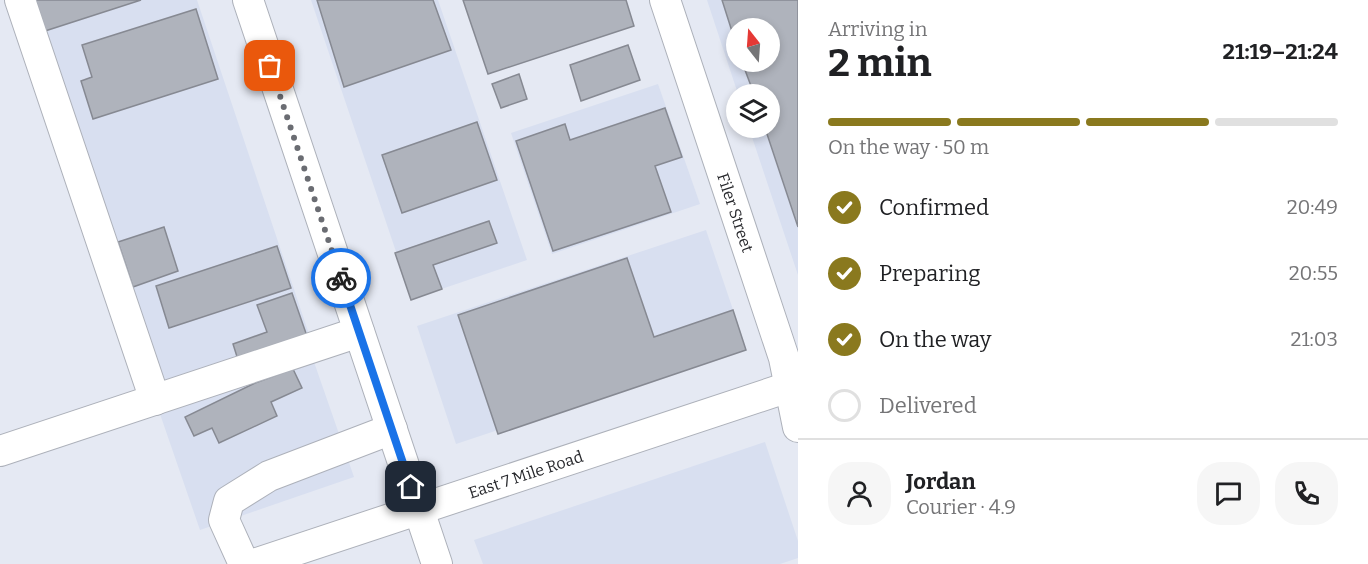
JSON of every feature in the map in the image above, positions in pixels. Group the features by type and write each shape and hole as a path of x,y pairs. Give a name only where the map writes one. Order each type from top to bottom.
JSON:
{"street":[{"path":"20,0 155,400"},
{"path":"248,0 437,564"},
{"name":"Filer Street","path":"665,0 793,385 798,427"},
{"path":"0,451 359,332"},
{"name":"East 7 Mile Road","path":"254,564 793,385"},
{"path":"244,564 224,520 229,501 269,476 392,429"}],"shaded area":[{"path":"33,0 197,0 310,337 162,386"},
{"path":"311,0 438,0 527,260 412,299"},
{"path":"707,0 798,0 798,275 752,138 780,138 780,84 735,84 731,72 780,72 780,18 726,18 726,58"},
{"path":"658,84 700,204 552,254 511,133"},
{"path":"706,230 746,348 456,444 417,326"},
{"path":"314,362 354,477 200,530 160,414"},
{"path":"765,442 798,541 798,558 780,564 483,564 474,540"}],"building":[{"path":"35,0 141,0 45,31"},
{"path":"317,0 433,0 451,50 344,87"},
{"path":"463,0 626,0 634,26 488,74"},
{"path":"722,0 798,0 798,227 768,138 780,138 780,84 750,84 746,72 780,72 780,18 728,18"},
{"path":"196,9 218,79 93,119 81,81 92,77 82,45"},
{"path":"628,45 640,80 581,101 570,65"},
{"path":"519,74 527,99 501,108 492,84"},
{"path":"665,108 682,157 655,166 671,212 553,251 516,141 565,124 570,140"},
{"path":"477,122 497,180 402,213 382,155"},
{"path":"489,221 497,243 433,265 442,289 411,300 395,253"},
{"path":"164,227 178,271 133,287 118,242"},
{"path":"277,246 291,288 169,328 156,286"},
{"path":"627,258 654,337 733,310 746,350 498,434 458,315"},
{"path":"292,293 308,339 239,363 233,344 267,332 257,305"},
{"path":"293,369 302,388 271,402 277,416 219,443 212,428 194,436 185,417 255,383"}],"way so far":[{"path":"270,66 341,278"}],"route":[{"path":"341,278 411,487"}]}
